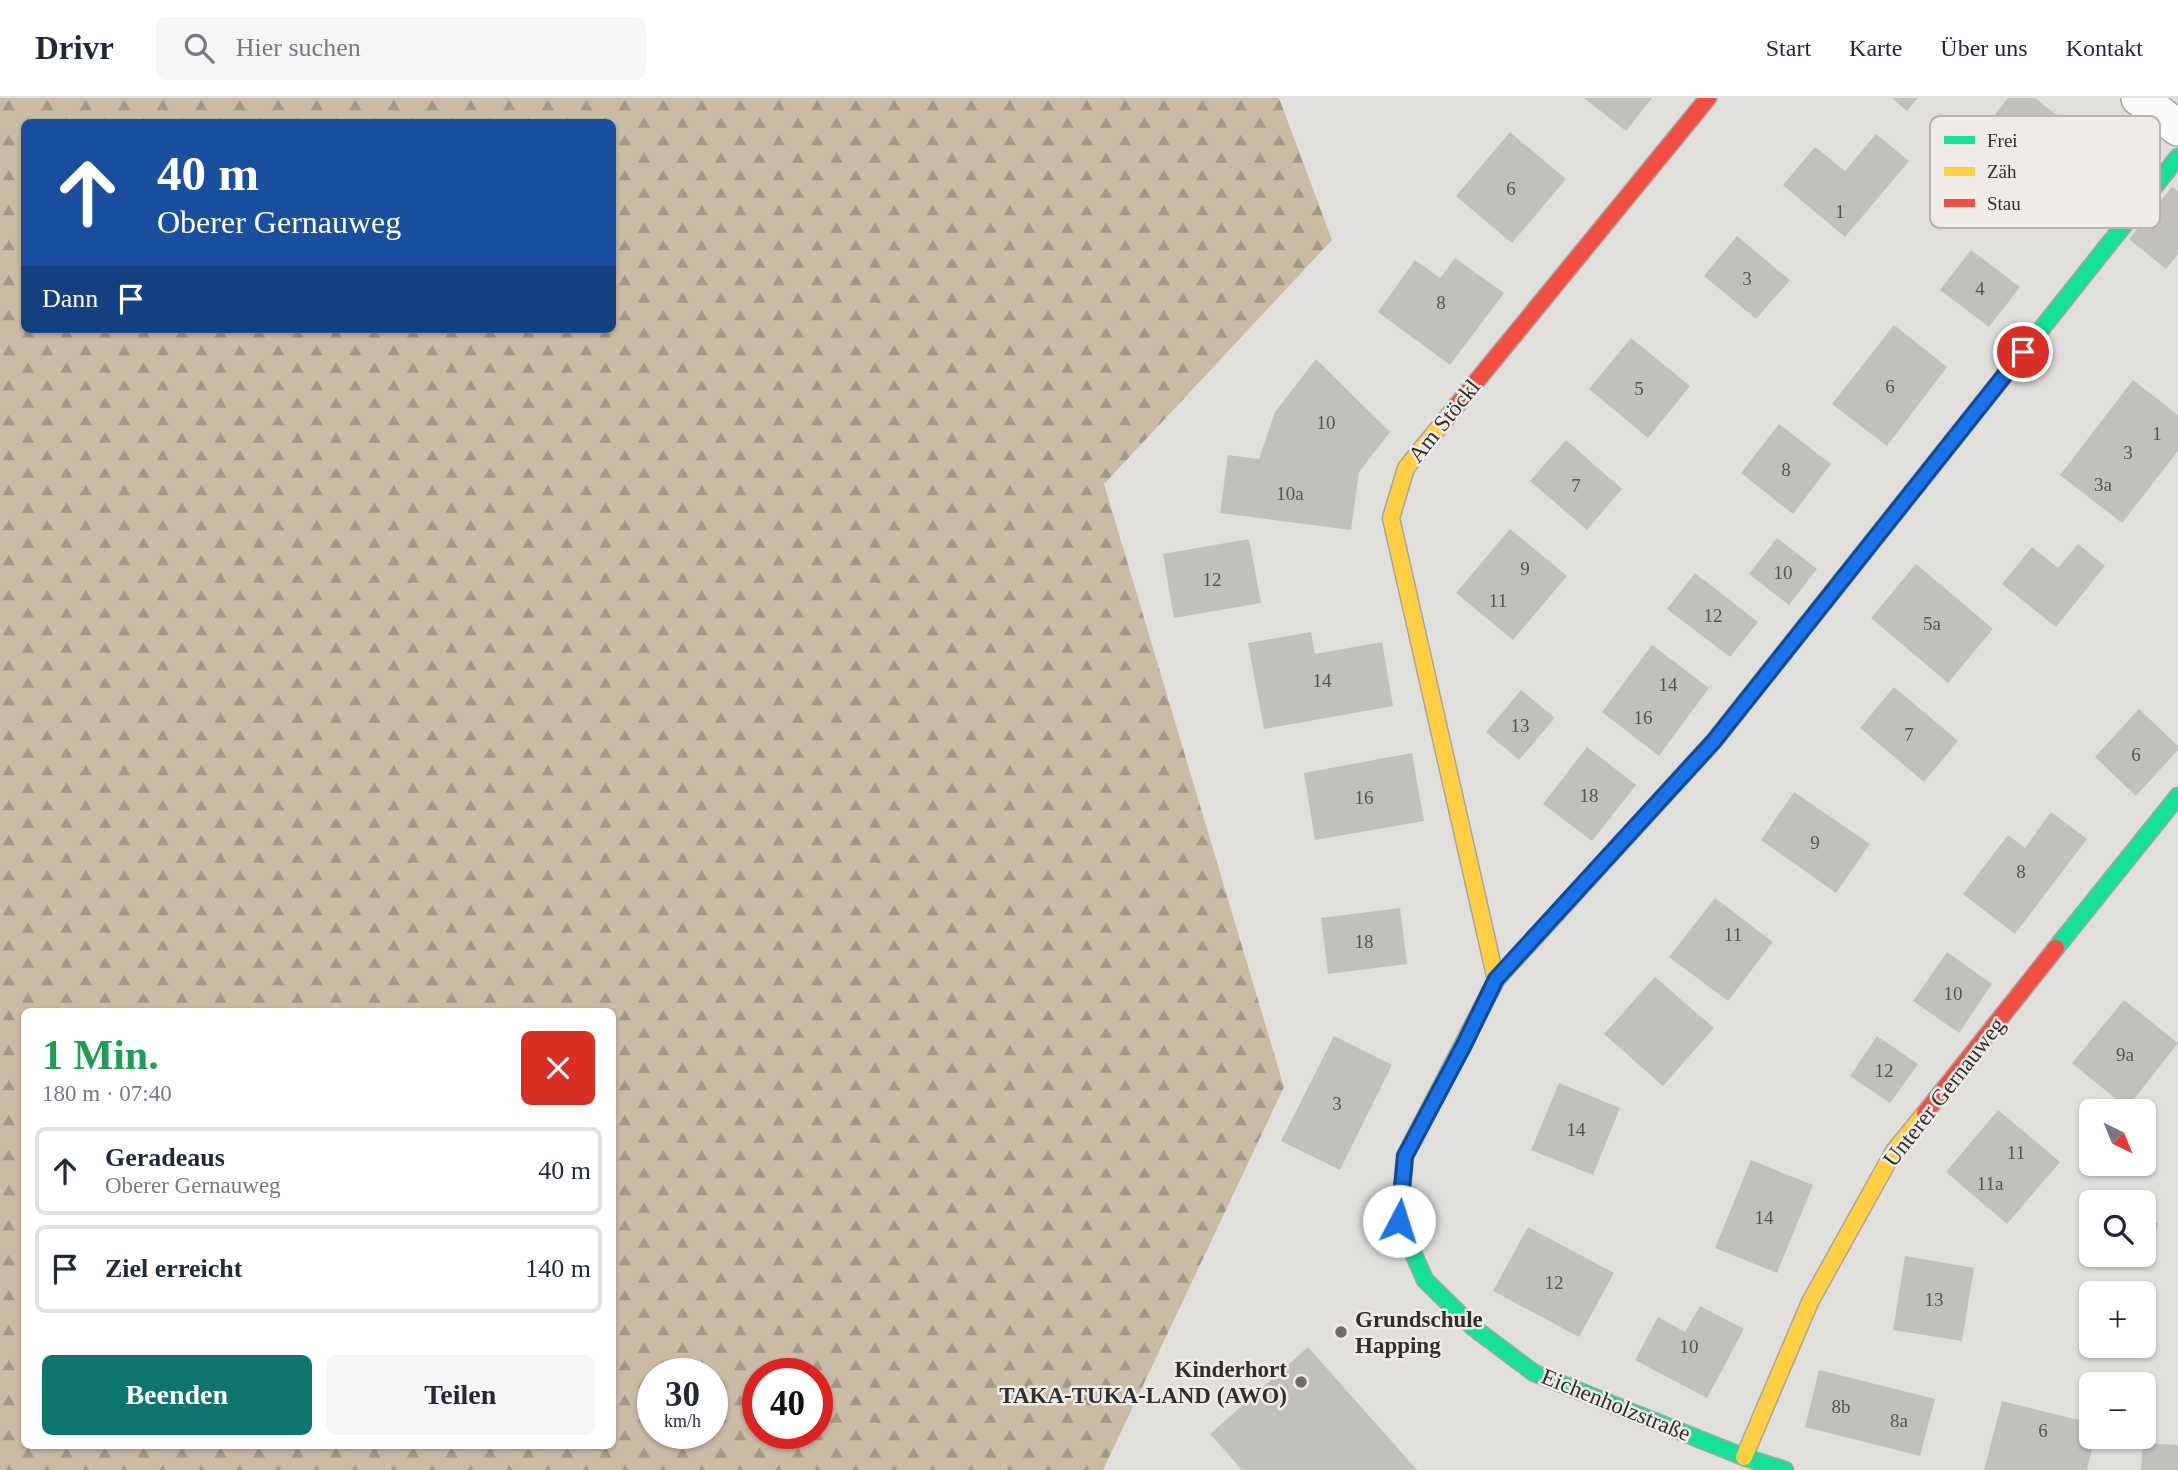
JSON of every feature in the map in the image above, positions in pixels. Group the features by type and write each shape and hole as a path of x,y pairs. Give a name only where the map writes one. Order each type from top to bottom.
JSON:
{"street":[{"name":"Am Stöckl","path":"1496,979 1391,518 1406,468 1708,98"},
{"path":"2138,98 2178,128"},
{"name":"Eichenholzstraße","path":"2160,180 2178,157"},
{"name":"Eichenholzstraße","path":"1785,1470 1744,1457 1534,1373 1474,1328 1425,1280 1399,1221 1405,1156 1496,979 1714,741 2122,228"},
{"name":"Unterer Gernauweg","path":"1744,1457 1810,1302 1894,1151 2178,796"}],"green space":[{"path":"0,98 1279,98 1332,240 1104,484 1284,1087 1103,1470 0,1470"}],"building":[{"path":"1584,98 1652,98 1626,131"},
{"path":"1892,98 1918,98 1907,111"},
{"path":"2008,98 2035,98 2058,116 1994,116"},
{"path":"1510,132 1566,179 1512,243 1456,196"},
{"path":"1876,134 1909,161 1845,237 1783,185 1815,147 1845,171"},
{"path":"2172,187 2178,191 2178,254 2166,269 2129,239 2138,228 2160,228 2160,202"},
{"path":"1737,236 1790,280 1756,319 1704,276"},
{"path":"1971,250 2020,287 1989,327 1940,290"},
{"path":"1455,258 1504,293 1450,365 1378,312 1415,260 1440,278"},
{"path":"1894,325 1947,367 1887,446 1832,404"},
{"path":"1631,338 1690,386 1648,438 1589,389"},
{"path":"1316,359 1390,432 1359,472 1351,530 1220,513 1228,455 1259,459 1275,412"},
{"path":"2133,380 2178,415 2178,451 2122,523 2060,475"},
{"path":"1779,424 1831,464 1793,514 1741,473"},
{"path":"1566,440 1622,489 1587,530 1530,481"},
{"path":"1510,529 1567,576 1513,640 1456,593"},
{"path":"1777,538 1817,569 1789,605 1749,574"},
{"path":"1249,539 1261,603 1174,618 1163,554"},
{"path":"2078,544 2105,566 2056,627 2002,584 2032,547 2058,568"},
{"path":"1916,564 1993,629 1948,683 1871,618"},
{"path":"1695,573 1758,622 1730,657 1667,609"},
{"path":"1311,632 1315,654 1382,642 1393,706 1264,729 1248,643"},
{"path":"1652,645 1709,688 1659,756 1602,712"},
{"path":"1894,687 1958,741 1924,782 1860,728"},
{"path":"1521,690 1555,718 1519,760 1486,732"},
{"path":"2139,709 2178,746 2178,750 2136,796 2095,757"},
{"path":"1587,747 1636,785 1592,841 1543,804"},
{"path":"1412,753 1424,821 1315,840 1304,773"},
{"path":"1794,792 1870,844 1836,893 1761,840"},
{"path":"2051,812 2087,839 2015,934 1963,894 2008,835 2025,848"},
{"path":"1715,898 1773,942 1728,1001 1669,957"},
{"path":"1400,908 1407,964 1328,974 1321,918"},
{"path":"1947,952 1992,984 1959,1033 1913,1001"},
{"path":"1655,977 1714,1028 1663,1086 1604,1034"},
{"path":"2124,1000 2178,1043 2134,1099 2116,1099 2072,1063"},
{"path":"1334,1036 1392,1065 1340,1170 1281,1141"},
{"path":"1877,1036 1918,1064 1890,1103 1850,1076"},
{"path":"1559,1083 1620,1108 1593,1175 1531,1150"},
{"path":"1998,1110 2060,1162 2007,1224 1946,1172"},
{"path":"1751,1160 1813,1185 1777,1273 1715,1248"},
{"path":"1528,1227 1614,1273 1579,1337 1493,1291"},
{"path":"1905,1256 1974,1268 1962,1341 1893,1330"},
{"path":"1700,1306 1744,1329 1707,1398 1635,1360 1658,1317 1685,1332"},
{"path":"1308,1347 1417,1470 1242,1470 1210,1434"},
{"path":"1819,1370 1935,1399 1920,1456 1805,1427"},
{"path":"2002,1401 2079,1420 2079,1449 2092,1449 2087,1470 1984,1470"},
{"path":"2156,1444 2178,1445 2178,1470 2141,1470 2143,1449 2156,1449"}],"traffic: fast":[{"path":"2160,180 2178,157"},
{"path":"1783,654 2122,228"},
{"path":"2056,948 2178,796"},
{"path":"1490,992 1405,1156 1399,1221 1425,1280 1474,1328 1534,1373 1744,1457 1785,1470"}],"traffic: slow":[{"path":"1453,410 1406,468 1391,518 1496,980"},
{"path":"1744,1457 1810,1302 1894,1151 1925,1113"}],"traffic: jam":[{"path":"1453,410 1708,98"},
{"path":"1490,992 1496,980 1714,741 1783,654"},
{"path":"1925,1113 2056,948"}],"place":[{"name":"Grundschule Happing","path":"1341,1332"},
{"name":"Kinderhort TAKA-TUKA-LAND (AWO)","path":"1301,1382"}],"route":[{"path":"1399,1221 1405,1156 1496,979 1714,741 2023,352"}]}
